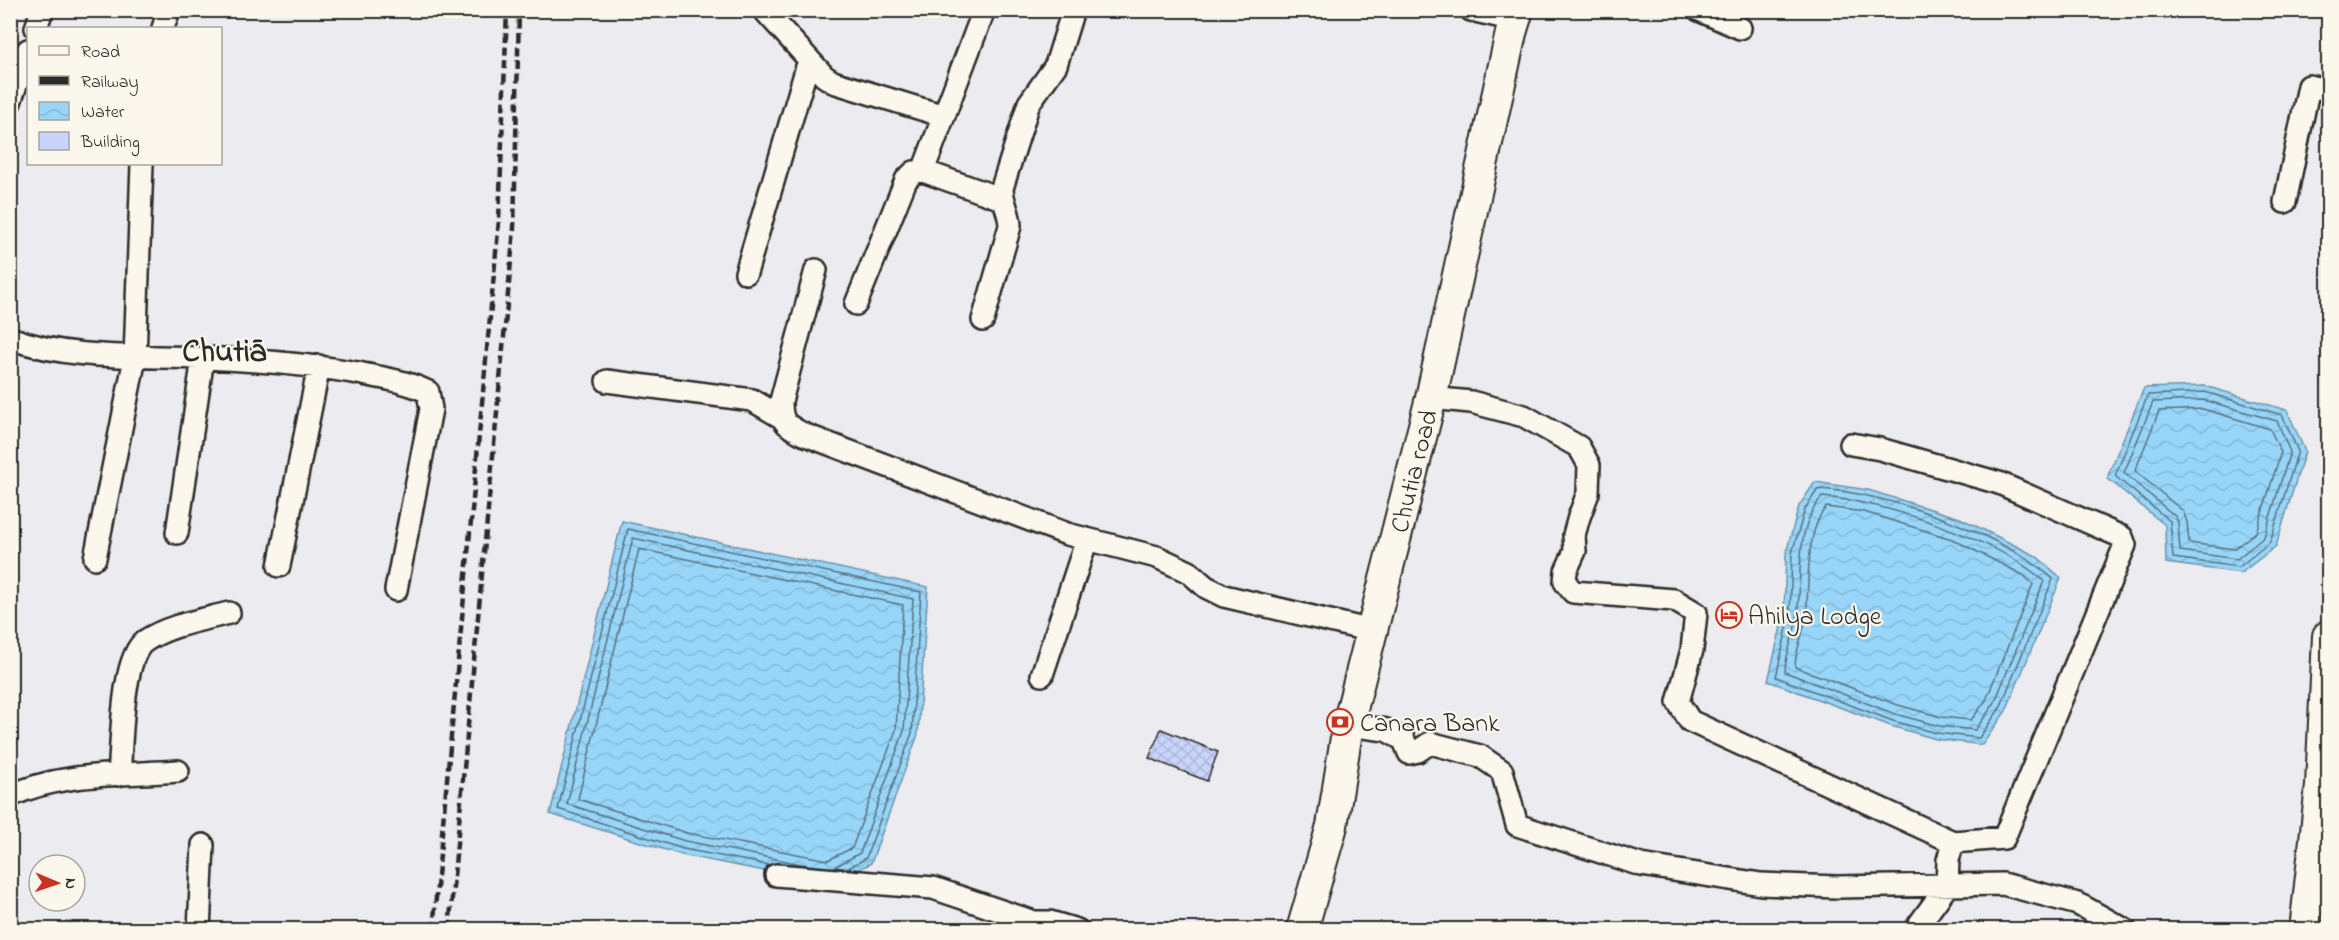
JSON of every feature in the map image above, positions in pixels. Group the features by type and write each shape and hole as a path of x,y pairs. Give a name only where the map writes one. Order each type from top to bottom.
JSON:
{"street":[{"path":"36,27 42,10"},
{"path":"163,27 169,10"},
{"path":"764,10 824,76 840,85 944,116"},
{"path":"923,171 984,10"},
{"path":"983,320 1010,226 1010,216 1002,199 1002,189 1029,103 1056,65 1073,10"},
{"path":"1471,10 1517,16"},
{"path":"1699,10 1740,28"},
{"name":"Chutia road","path":"1302,930 1332,826 1348,725 1431,398 1517,16"},
{"path":"10,102 27,53"},
{"path":"746,273 809,60"},
{"path":"2285,202 2309,86 2328,90"},
{"path":"96,558 135,358 142,165"},
{"path":"856,304 906,180 914,172 923,171 1002,199"},
{"path":"781,417 781,401 816,270"},
{"path":"10,338 36,348 135,358 203,358 319,366 411,383 428,392 431,409 396,590"},
{"path":"177,533 203,358"},
{"path":"279,566 319,366"},
{"path":"607,381 752,400 781,417 788,426 803,434 1067,534 1157,557 1189,572 1206,586 1224,596 1372,631"},
{"path":"1431,398 1471,402 1524,416 1579,447 1589,465 1588,493 1579,517 1575,535 1575,551 1566,571 1565,582 1572,592 1674,600 1696,613 1692,650 1678,702 1690,721 1953,842 2004,838 2125,545 2122,537 2000,483 1880,449 1851,444"},
{"path":"1042,675 1087,539"},
{"path":"119,775 126,689 130,664 137,650 144,642 165,631 229,613"},
{"path":"2305,930 2321,786 2328,649"},
{"path":"1348,725 1386,730 1404,740 1409,753 1418,751 1430,743 1480,756 1502,771 1517,825 1641,865 1761,885 1838,887 2003,884 2078,904 2125,930"},
{"path":"10,796 58,782 178,771"},
{"path":"1915,930 1947,886 1947,860 1953,842"},
{"path":"199,930 203,845"},
{"path":"776,875 933,888 1034,921 1050,922 1077,930"}],"water":[{"path":"2205,386 2287,410 2305,451 2276,546 2241,573 2166,563 2165,525 2107,478 2144,388"},
{"path":"1815,482 1868,490 1960,518 2036,556 2061,578 2006,711 1982,745 1936,739 1891,726 1768,681 1784,614 1786,553 1799,506"},
{"path":"622,521 928,587 918,734 871,863 832,884 682,855 550,814"}],"building":[{"path":"1161,729 1218,752 1207,781 1149,758"}],"railway":[{"path":"433,930 499,220 507,10"},
{"path":"449,930 514,229 519,10"}],"place":[{"name":"Ahilya Lodge","path":"1729,615"},
{"name":"Canara Bank","path":"1340,722"}],"district":[{"name":"Chutiā","path":"224,350"}]}
